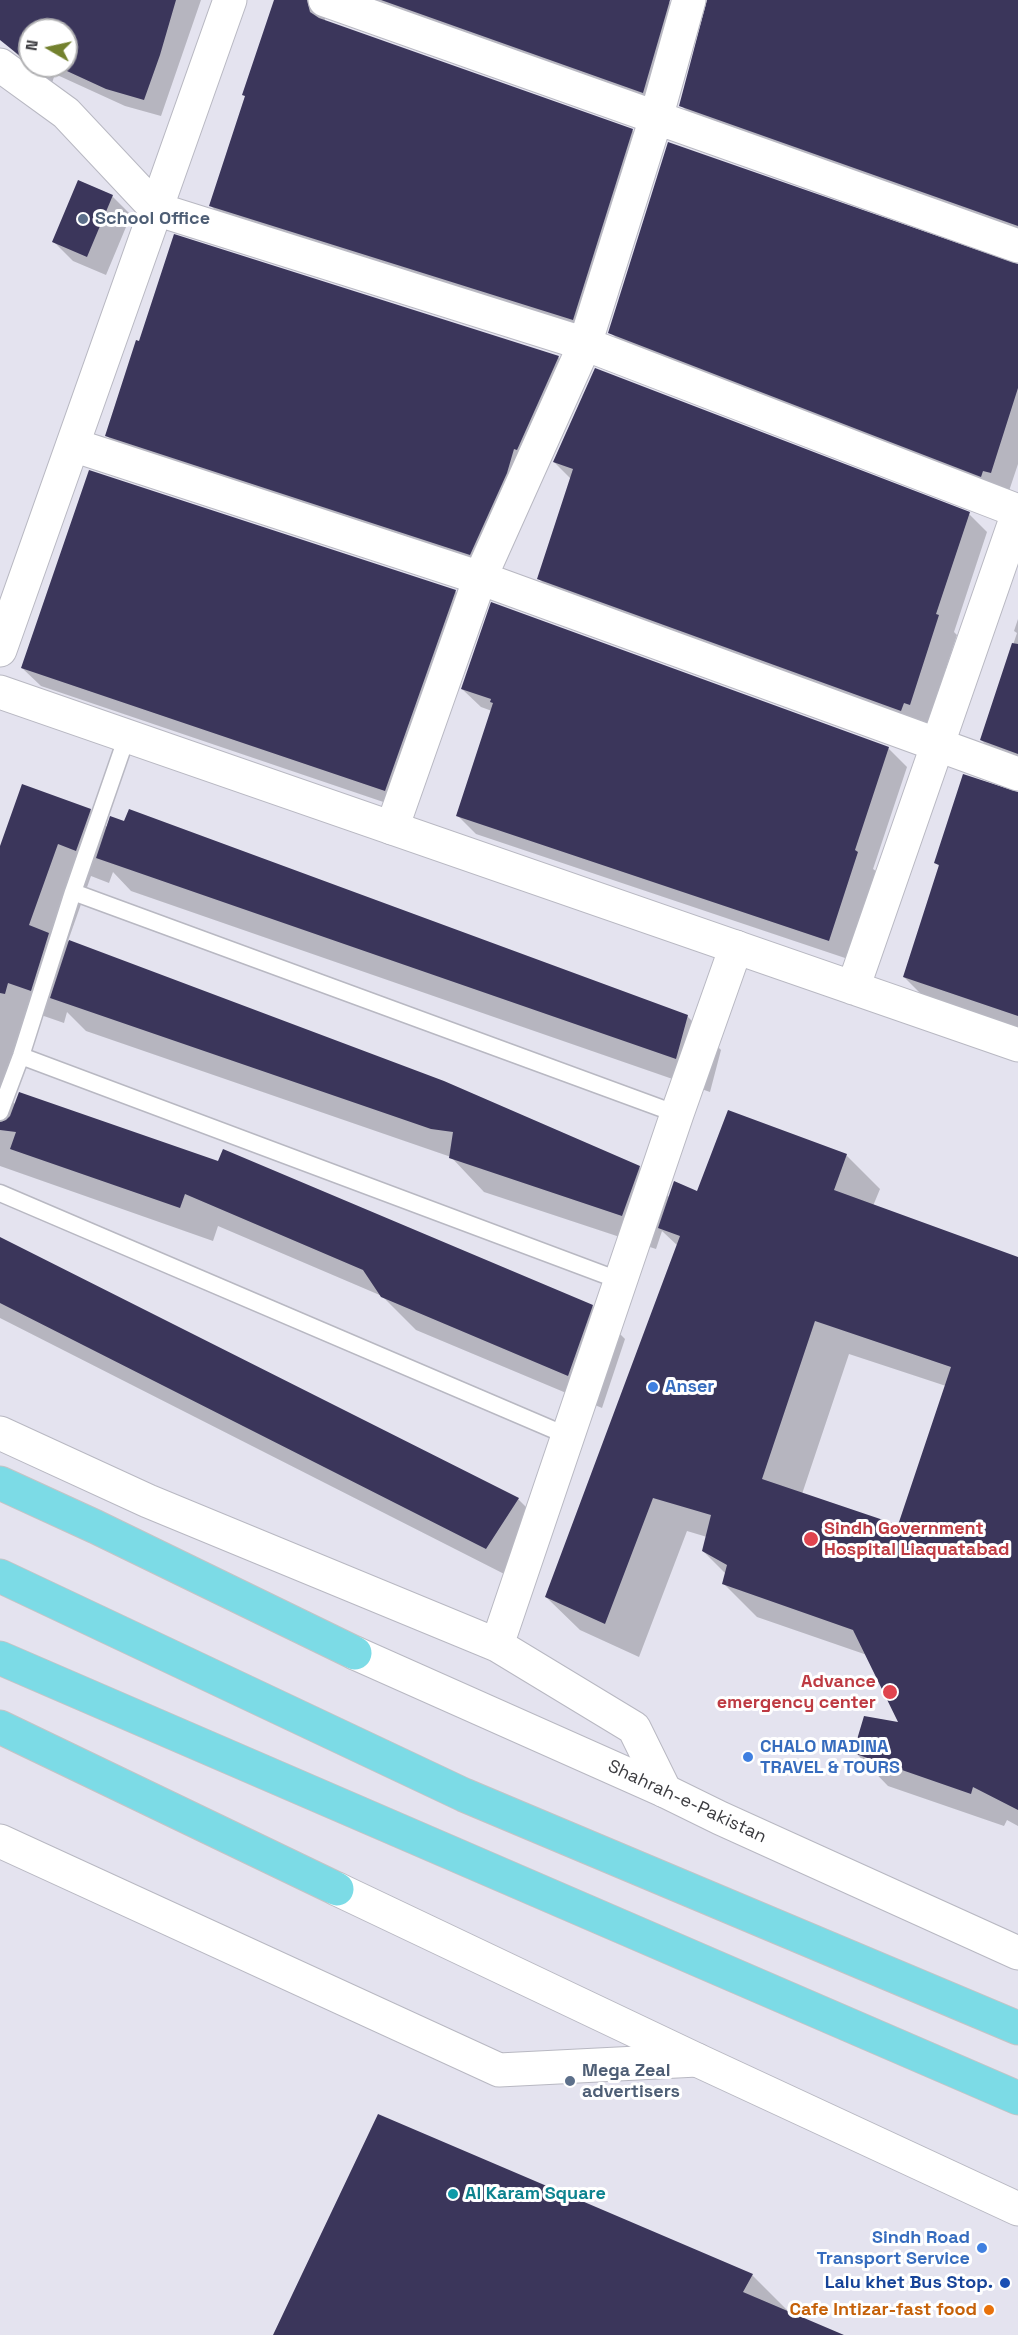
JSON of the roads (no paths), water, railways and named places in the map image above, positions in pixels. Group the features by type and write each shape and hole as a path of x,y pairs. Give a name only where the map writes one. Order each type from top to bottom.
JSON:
{"highway":[{"path":"0,1483 355,1653"},
{"path":"0,1576 464,1795 1018,2028"},
{"path":"0,1658 1018,2098"},
{"path":"0,1727 337,1889"}],"street":[{"path":"0,650 231,0"},
{"path":"324,0 1018,246"},
{"path":"392,828 480,578 585,344 656,118 689,0"},
{"path":"0,65 66,113 156,209 585,344 1018,512 853,988"},
{"path":"73,445 480,578 1018,774"},
{"path":"0,692 1018,1045"},
{"path":"497,1645 736,947"},
{"path":"0,1433 148,1502 497,1645 634,1728 664,1791"},
{"name":"Shahrah-e-Pakistan","path":"355,1653 1018,1953"},
{"path":"0,1841 499,2070 697,2060"},
{"path":"337,1889 1018,2209"}],"lane":[{"path":"0,1112 21,1056 73,892 127,736"},
{"path":"73,892 678,1114"},
{"path":"21,1056 621,1281"},
{"path":"0,1193 567,1436"}],"place":[{"name":"School Office","path":"83,219"},
{"name":"Anser","path":"653,1387"},
{"name":"Sindh Government Hospital Liaquatabad","path":"811,1539"},
{"name":"Advance emergency center","path":"890,1692"},
{"name":"CHALO MADINA TRAVEL & TOURS","path":"748,1757"},
{"name":"Mega Zeal advertisers","path":"570,2081"},
{"name":"Al Karam Square","path":"453,2194"},
{"name":"Sindh Road Transport Service","path":"982,2248"},
{"name":"Lalu khet Bus Stop.","path":"1005,2283"},
{"name":"Cafe Intizar-fast food","path":"989,2310"}]}
